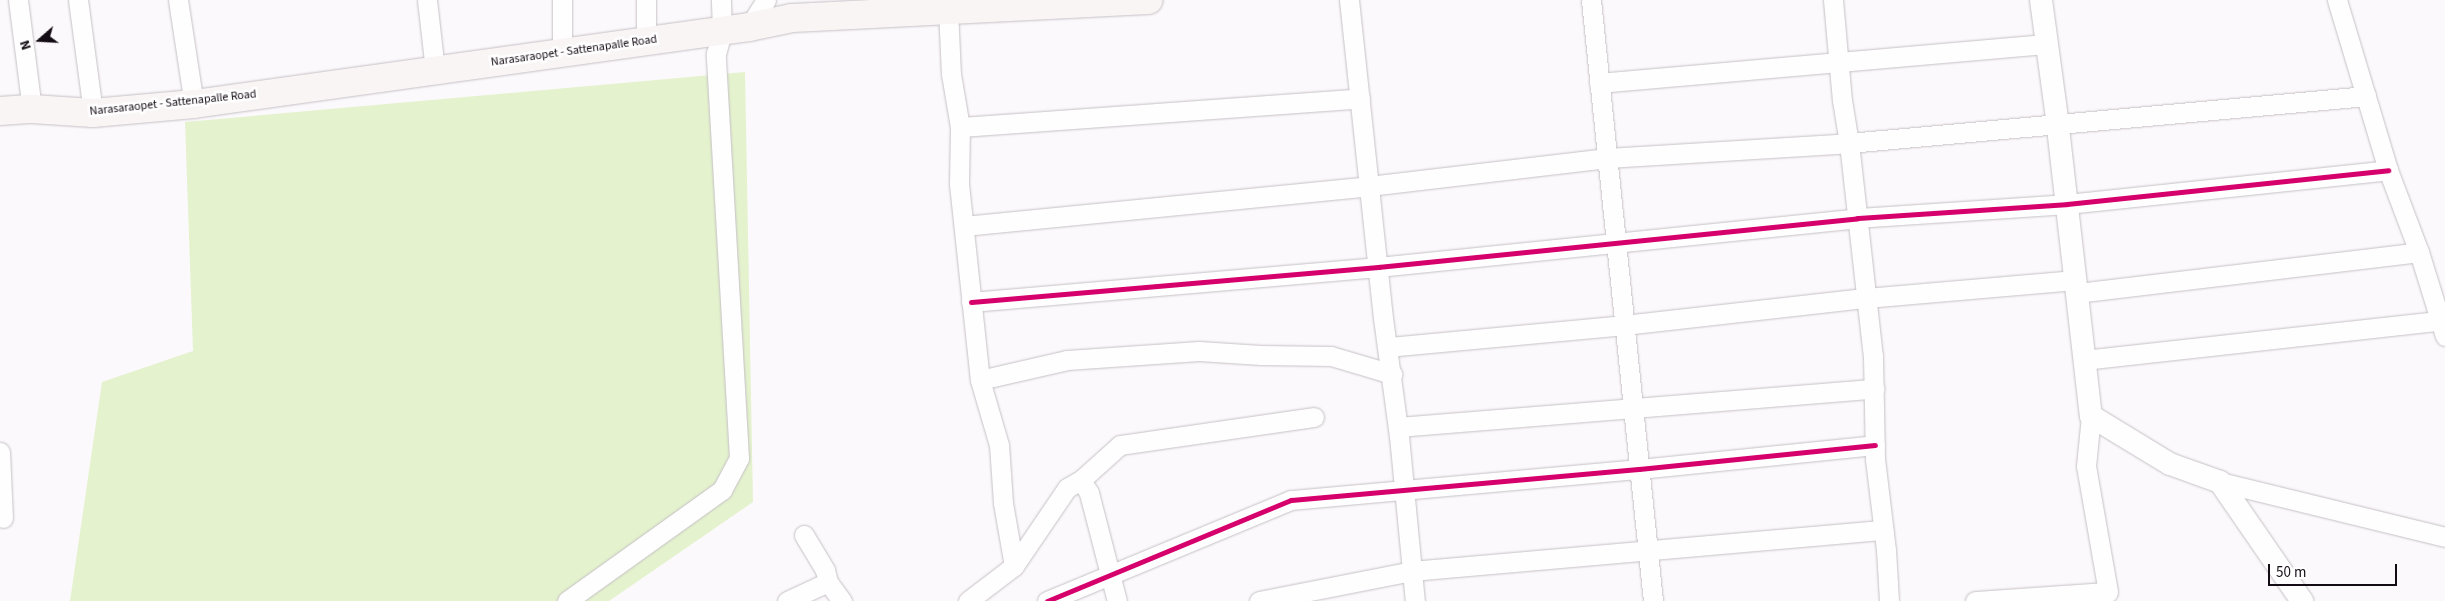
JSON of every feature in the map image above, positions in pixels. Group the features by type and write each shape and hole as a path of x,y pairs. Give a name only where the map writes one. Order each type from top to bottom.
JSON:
{"main road":[{"name":"Narasaraopet - Sattenapalle Road","path":"0,111 32,109 93,114 194,104 749,27 848,7 948,9 1137,0"}],"street":[{"path":"18,0 32,109"},
{"path":"78,0 93,114"},
{"path":"178,0 194,104"},
{"path":"427,0 435,70"},
{"path":"562,0 562,53"},
{"path":"646,0 646,41"},
{"path":"567,601 722,490 738,458 716,54 722,31 721,0"},
{"path":"749,27 766,0"},
{"path":"1349,0 1368,186 1398,427 1415,601"},
{"path":"1590,0 1653,601"},
{"path":"1833,0 1842,100 1849,143 1873,356 1875,445 1889,601"},
{"path":"1975,601 2109,597 2086,466 2091,416 2058,124 2040,0"},
{"path":"2084,360 2442,329 2419,252 2388,170 2337,0"},
{"path":"948,9 951,74 960,127 959,184 970,302 980,380 999,445 1003,503 1014,566"},
{"path":"1599,83 2047,44"},
{"path":"964,226 1368,186 1607,158 1849,143 2366,96"},
{"path":"960,127 1360,98"},
{"path":"970,302 1378,267 1856,218 2067,204 2388,170"},
{"path":"1388,347 1624,325 1866,298 2076,286 2419,252"},
{"path":"980,380 1066,360 1200,351 1261,355 1331,356 1392,374"},
{"path":"1398,427 1633,410 1874,389"},
{"path":"2091,416 2170,464 2220,482 2445,537"},
{"path":"968,601 1014,566 1067,488 1081,480 1120,445 1314,418"},
{"path":"1047,601 1291,500 1404,488 1640,469 1875,445"},
{"path":"0,452 3,518"},
{"path":"1081,480 1088,493 1117,601"},
{"path":"2220,482 2302,601"},
{"path":"1259,601 1412,571 1648,552 1883,530"},
{"path":"804,535 825,570 828,582 842,601"},
{"path":"787,601 828,582"}],"green space":[{"path":"745,72 753,502 609,601 70,601 102,382 193,351 185,122"}],"cycle path":[{"path":"971,302 1378,267 1857,218 2067,204 2388,170"},
{"path":"1047,601 1291,500 1639,469 1875,445"}]}
